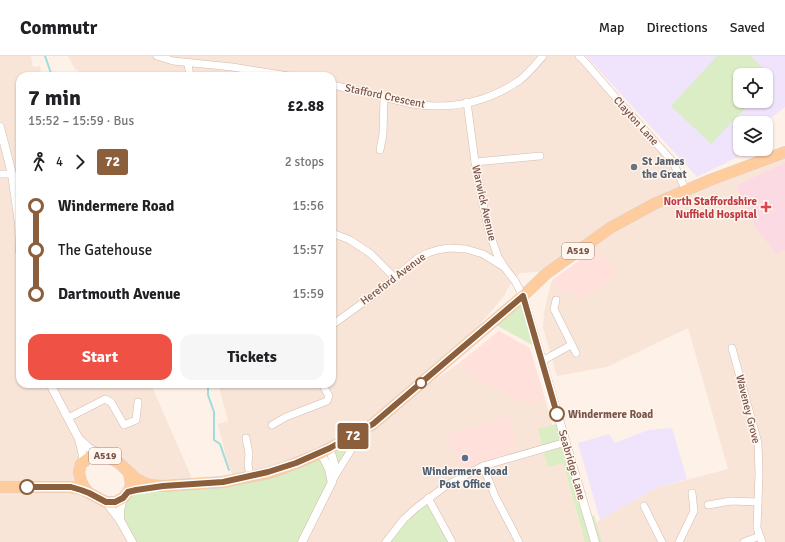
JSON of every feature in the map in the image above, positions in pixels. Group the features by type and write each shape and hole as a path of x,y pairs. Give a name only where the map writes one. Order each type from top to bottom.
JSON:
{"main road":[{"name":"A519","path":"53,487 67,482 89,458 97,455 112,458 135,478 144,483 155,486 163,486 223,482 284,468 326,451 373,424 523,296 546,274 610,228 654,204 710,180 785,152"},
{"name":"A519","path":"81,467 81,481 89,493"},
{"name":"A519","path":"125,495 131,485 129,473"},
{"name":"A519","path":"0,487 71,487 89,493 106,502 115,502 125,495 163,486"}],"street":[{"path":"157,56 188,64 232,67 264,72"},
{"name":"Stafford Crescent","path":"336,86 412,104 450,105 479,100 510,86 521,79 544,56"},
{"name":"Clayton Lane","path":"579,56 673,162 686,191"},
{"path":"188,64 189,72"},
{"path":"380,150 383,134 384,97"},
{"name":"Warwick Avenue","path":"467,102 475,162 483,204 494,245 498,257 515,281 523,296"},
{"path":"0,127 12,174 16,203"},
{"path":"475,162 540,156"},
{"path":"0,174 12,174"},
{"path":"336,235 350,240 371,254 394,277"},
{"path":"483,254 494,245"},
{"name":"Hereford Avenue","path":"336,322 375,294 418,258 428,253 449,248 466,249 483,254 505,268"},
{"name":"Seabridge Lane","path":"523,296 595,542"},
{"path":"556,300 554,309 576,353"},
{"path":"542,361 571,345"},
{"name":"Waveney Grove","path":"732,348 758,442 759,474 757,528 761,539"},
{"path":"52,388 78,438 83,457 81,467"},
{"path":"272,425 286,417 327,401 329,396 324,388"},
{"path":"68,418 105,399 111,402 124,425 136,420 138,402"},
{"path":"78,438 89,448 101,455"},
{"path":"246,438 249,454 248,464 250,476"},
{"path":"386,542 404,519 447,484 483,466 566,442"},
{"path":"302,542 332,482 353,447"},
{"path":"326,451 335,467 332,482"},
{"path":"483,466 495,496 519,542"},
{"path":"680,542 694,511 692,493"},
{"path":"120,520 120,510 125,495"},
{"path":"428,498 452,542"},
{"path":"708,506 731,501 758,502"},
{"path":"106,502 120,520 132,542"},
{"path":"644,506 662,542"},
{"path":"744,542 761,539"}],"shaded area":[{"path":"0,56 31,56 33,67 40,66 41,72 16,72 16,388 153,388 191,476 189,484 234,480 225,453 218,424 228,421 219,388 336,388 336,72 81,72 75,69 68,56 579,56 673,162 686,191 785,152 785,542 0,542","holes":["603,234 593,249 598,258 575,294 563,291 551,283 544,312 543,328 557,376 607,367 688,328 728,469 656,488 582,532 545,399 529,405 480,381 459,363 378,420 456,353 505,295 507,289 520,273 536,272 546,274","106,456 130,480 115,502 84,487 81,464"]},
{"path":"586,56 785,56 785,107 773,117 733,116 733,156 740,156 697,177"},
{"name":"North Staffordshire Nuffield Hospital","path":"785,163 785,250 776,254 756,228 736,186"},
{"path":"593,249 598,258 607,255 616,276 579,302 575,294 563,291 551,283 554,279"},
{"path":"499,331 530,348 545,399 529,405 480,381 459,363"},
{"path":"504,416 508,418 517,449 462,469 448,436"},
{"path":"672,428 687,479 656,488 600,520 578,443 609,434 615,443 648,430"}],"green space":[{"path":"717,56 750,56 763,68 733,68 733,108 745,108 738,116 733,116 733,121 711,144 671,106"},
{"path":"523,296 539,349 491,322"},
{"path":"560,421 588,518 594,515 602,542 585,542 563,463 548,467 538,429 556,424"},
{"path":"348,438 353,447 302,542 132,542 120,514 128,492 268,473"},
{"path":"428,498 452,542 386,542"}],"waterway":[{"path":"45,56 51,72"},
{"path":"208,388 208,395 214,412 214,440 220,444 229,470"}],"bus line":[{"name":"72","path":"27,487 71,487 89,493 106,502 115,502 123,498 128,492 136,490 163,486 223,482 284,468 321,453 373,424 523,296 557,414"}],"place":[{"name":"St James the Great","path":"634,167"},
{"name":"North Staffordshire Nuffield Hospital","path":"766,207"},
{"name":"Windermere Road","path":"557,414"},
{"name":"Windermere Road Post Office","path":"465,458"}]}
